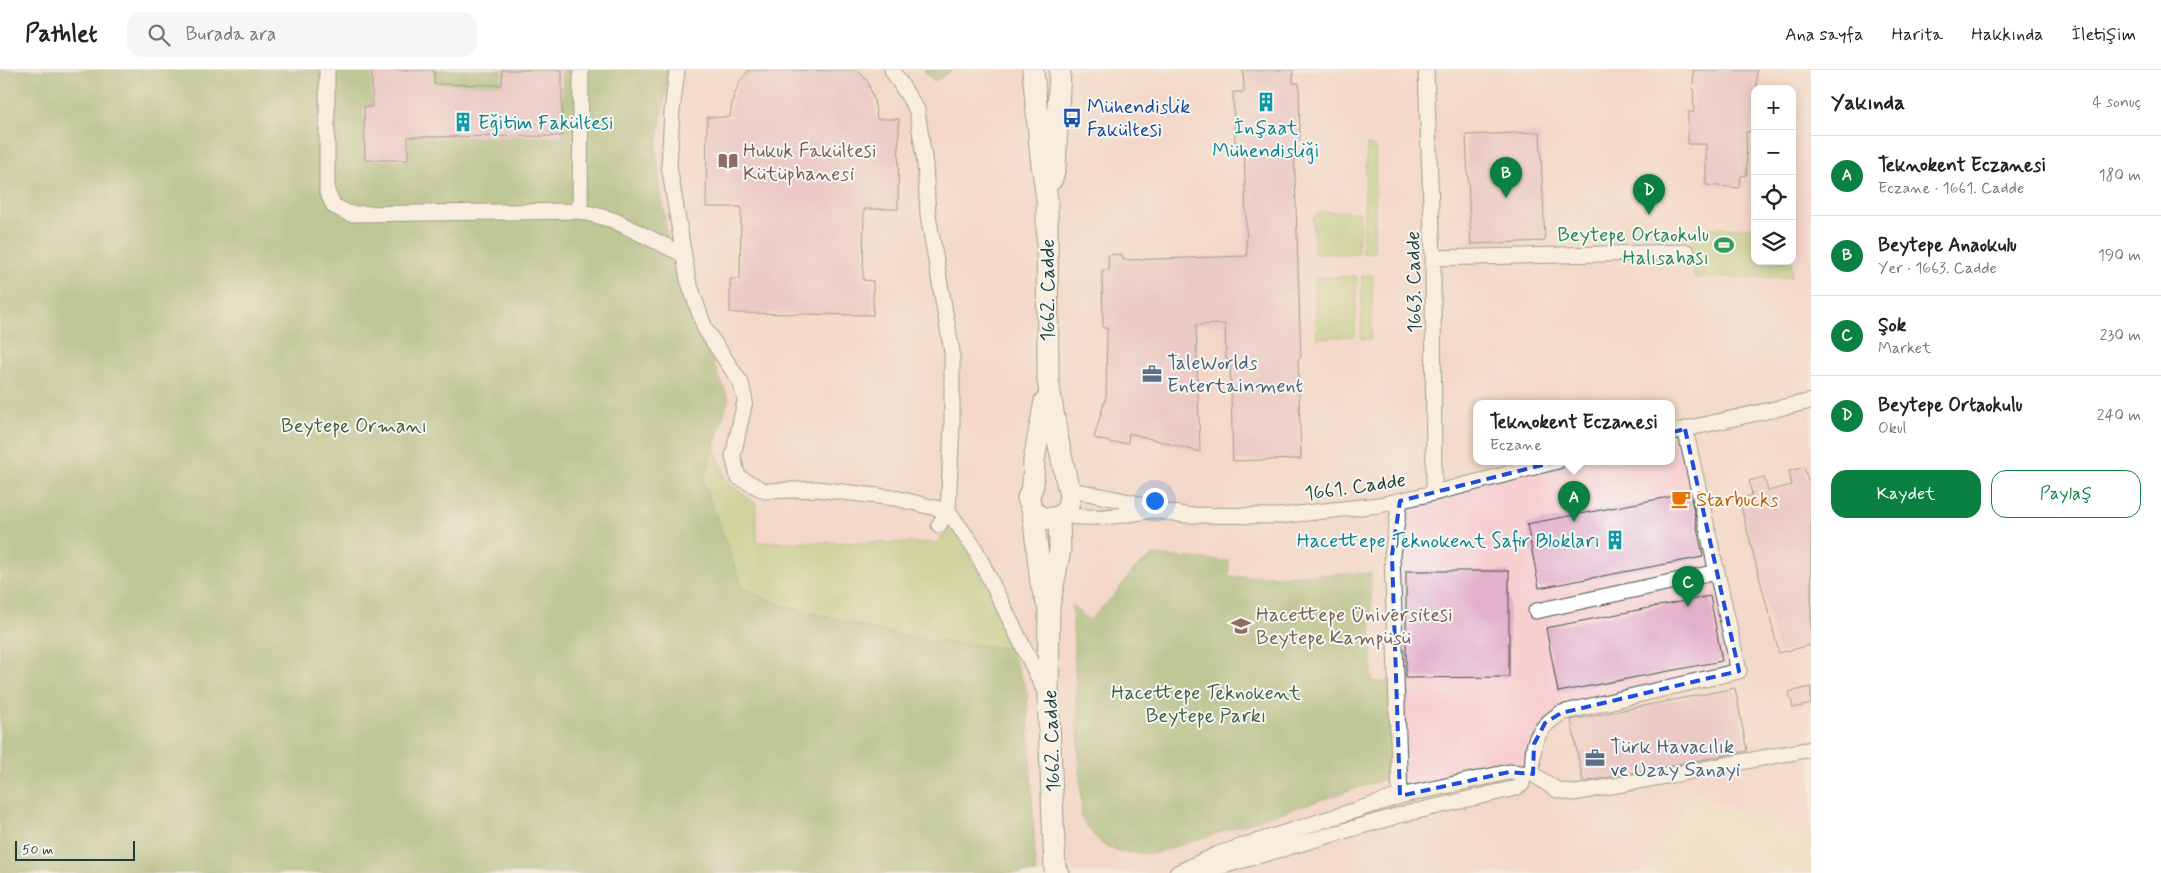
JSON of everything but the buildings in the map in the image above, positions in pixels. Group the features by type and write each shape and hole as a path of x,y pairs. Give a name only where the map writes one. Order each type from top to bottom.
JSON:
{"street":[{"path":"327,70 327,192 334,206 350,214 580,211 613,220 684,255"},
{"path":"580,211 581,70"},
{"path":"677,70 672,111 669,166 688,280 704,329 741,383 745,402 733,456 738,477 765,491 816,489 895,498 948,511 974,547 1048,697"},
{"path":"892,70 917,110 925,164 928,215 952,352 952,426 948,511 939,525"},
{"name":"1662. Cadde","path":"1033,70 1041,158 1047,199 1048,381 1070,503 1060,516 1060,550 1049,608 1048,697 1055,870 1058,873"},
{"name":"1662. Cadde","path":"1047,199 1055,166 1060,70"},
{"name":"1663. Cadde","path":"1426,70 1433,258 1434,493"},
{"path":"1433,258 1687,252"},
{"name":"1662. Cadde","path":"1048,381 1034,460 1033,485 1028,498 1033,512 1041,584 1049,608"},
{"path":"1193,873 1400,815 1516,788 1522,784 1528,774 1534,744 1545,722 1561,713 1739,671 1717,572 1678,430 1811,401"},
{"name":"1661. Cadde","path":"1068,489 1135,503 1153,510 1186,516 1279,516 1400,501 1542,465"},
{"path":"1033,485 1044,478 1051,478 1064,483 1068,489"},
{"path":"1400,501 1392,555 1400,796"},
{"name":"1661. Cadde","path":"1060,516 1078,518 1134,514 1153,510"},
{"path":"1033,512 1045,519 1060,516"},
{"path":"1536,611 1717,572"},
{"path":"1177,873 1196,863 1227,851 1400,796 1509,772 1528,774 1557,790 1575,794 1811,749"}],"highlighted area":[{"path":"1685,429 1739,671 1561,713 1545,723 1534,744 1533,774 1509,772 1400,796 1392,555 1400,501"}],"shaded area":[{"name":"Hacettepe Üniversitesi Beytepe Kampüsü","path":"316,70 1811,70 1811,843 1693,791 1647,873 828,873"}],"green space":[{"name":"Beytepe Ormanı","path":"0,70 670,70 656,150 671,266 729,399 703,481 743,589 786,607 919,640 1009,648 1027,691 1036,873 0,873"},
{"path":"924,70 952,70 934,82"},
{"path":"1367,144 1376,148 1374,253 1362,253"},
{"path":"1320,212 1360,212 1358,254 1314,254 1313,218"},
{"name":"Beytepe Ortaokulu Halısahası","path":"1693,228 1751,228 1751,265 1792,265 1792,277 1694,278"},
{"path":"1373,275 1371,339 1361,339 1362,276"},
{"path":"1357,276 1355,336 1317,338 1314,278"},
{"path":"714,447 727,482 756,504 757,542 937,543 943,535 943,527 958,534 987,587 1009,648 919,640 786,607 743,589 703,481"},
{"name":"Hacettepe Teknokent Beytepe Parkı","path":"1153,555 1229,561 1229,577 1371,573 1372,682 1393,681 1395,776 1156,853 1121,852 1097,839 1082,819 1072,605 1090,620 1114,595 1134,569"}],"place":[{"name":"İnşaat Mühendisliği","path":"1266,102"},
{"name":"Mühendislik Fakültesi","path":"1072,118"},
{"name":"Eğitim Fakültesi","path":"463,122"},
{"name":"Hukuk Fakültesi Kütüphanesi","path":"728,161"},
{"name":"Beytepe Anaokulu","path":"1506,198"},
{"name":"Beytepe Ortaokulu","path":"1649,215"},
{"name":"Beytepe Ortaokulu Halısahası","path":"1724,245"},
{"name":"TaleWorlds Entertainment","path":"1152,374"},
{"name":"Starbucks","path":"1681,499"},
{"name":"Teknokent Eczanesi","path":"1574,522"},
{"name":"Hacettepe Teknokent Safir Blokları","path":"1615,540"},
{"name":"Şok","path":"1688,607"},
{"name":"Hacettepe Üniversitesi Beytepe Kampüsü","path":"1241,626"},
{"name":"Türk Havacılık ve Uzay Sanayi","path":"1595,758"}]}
